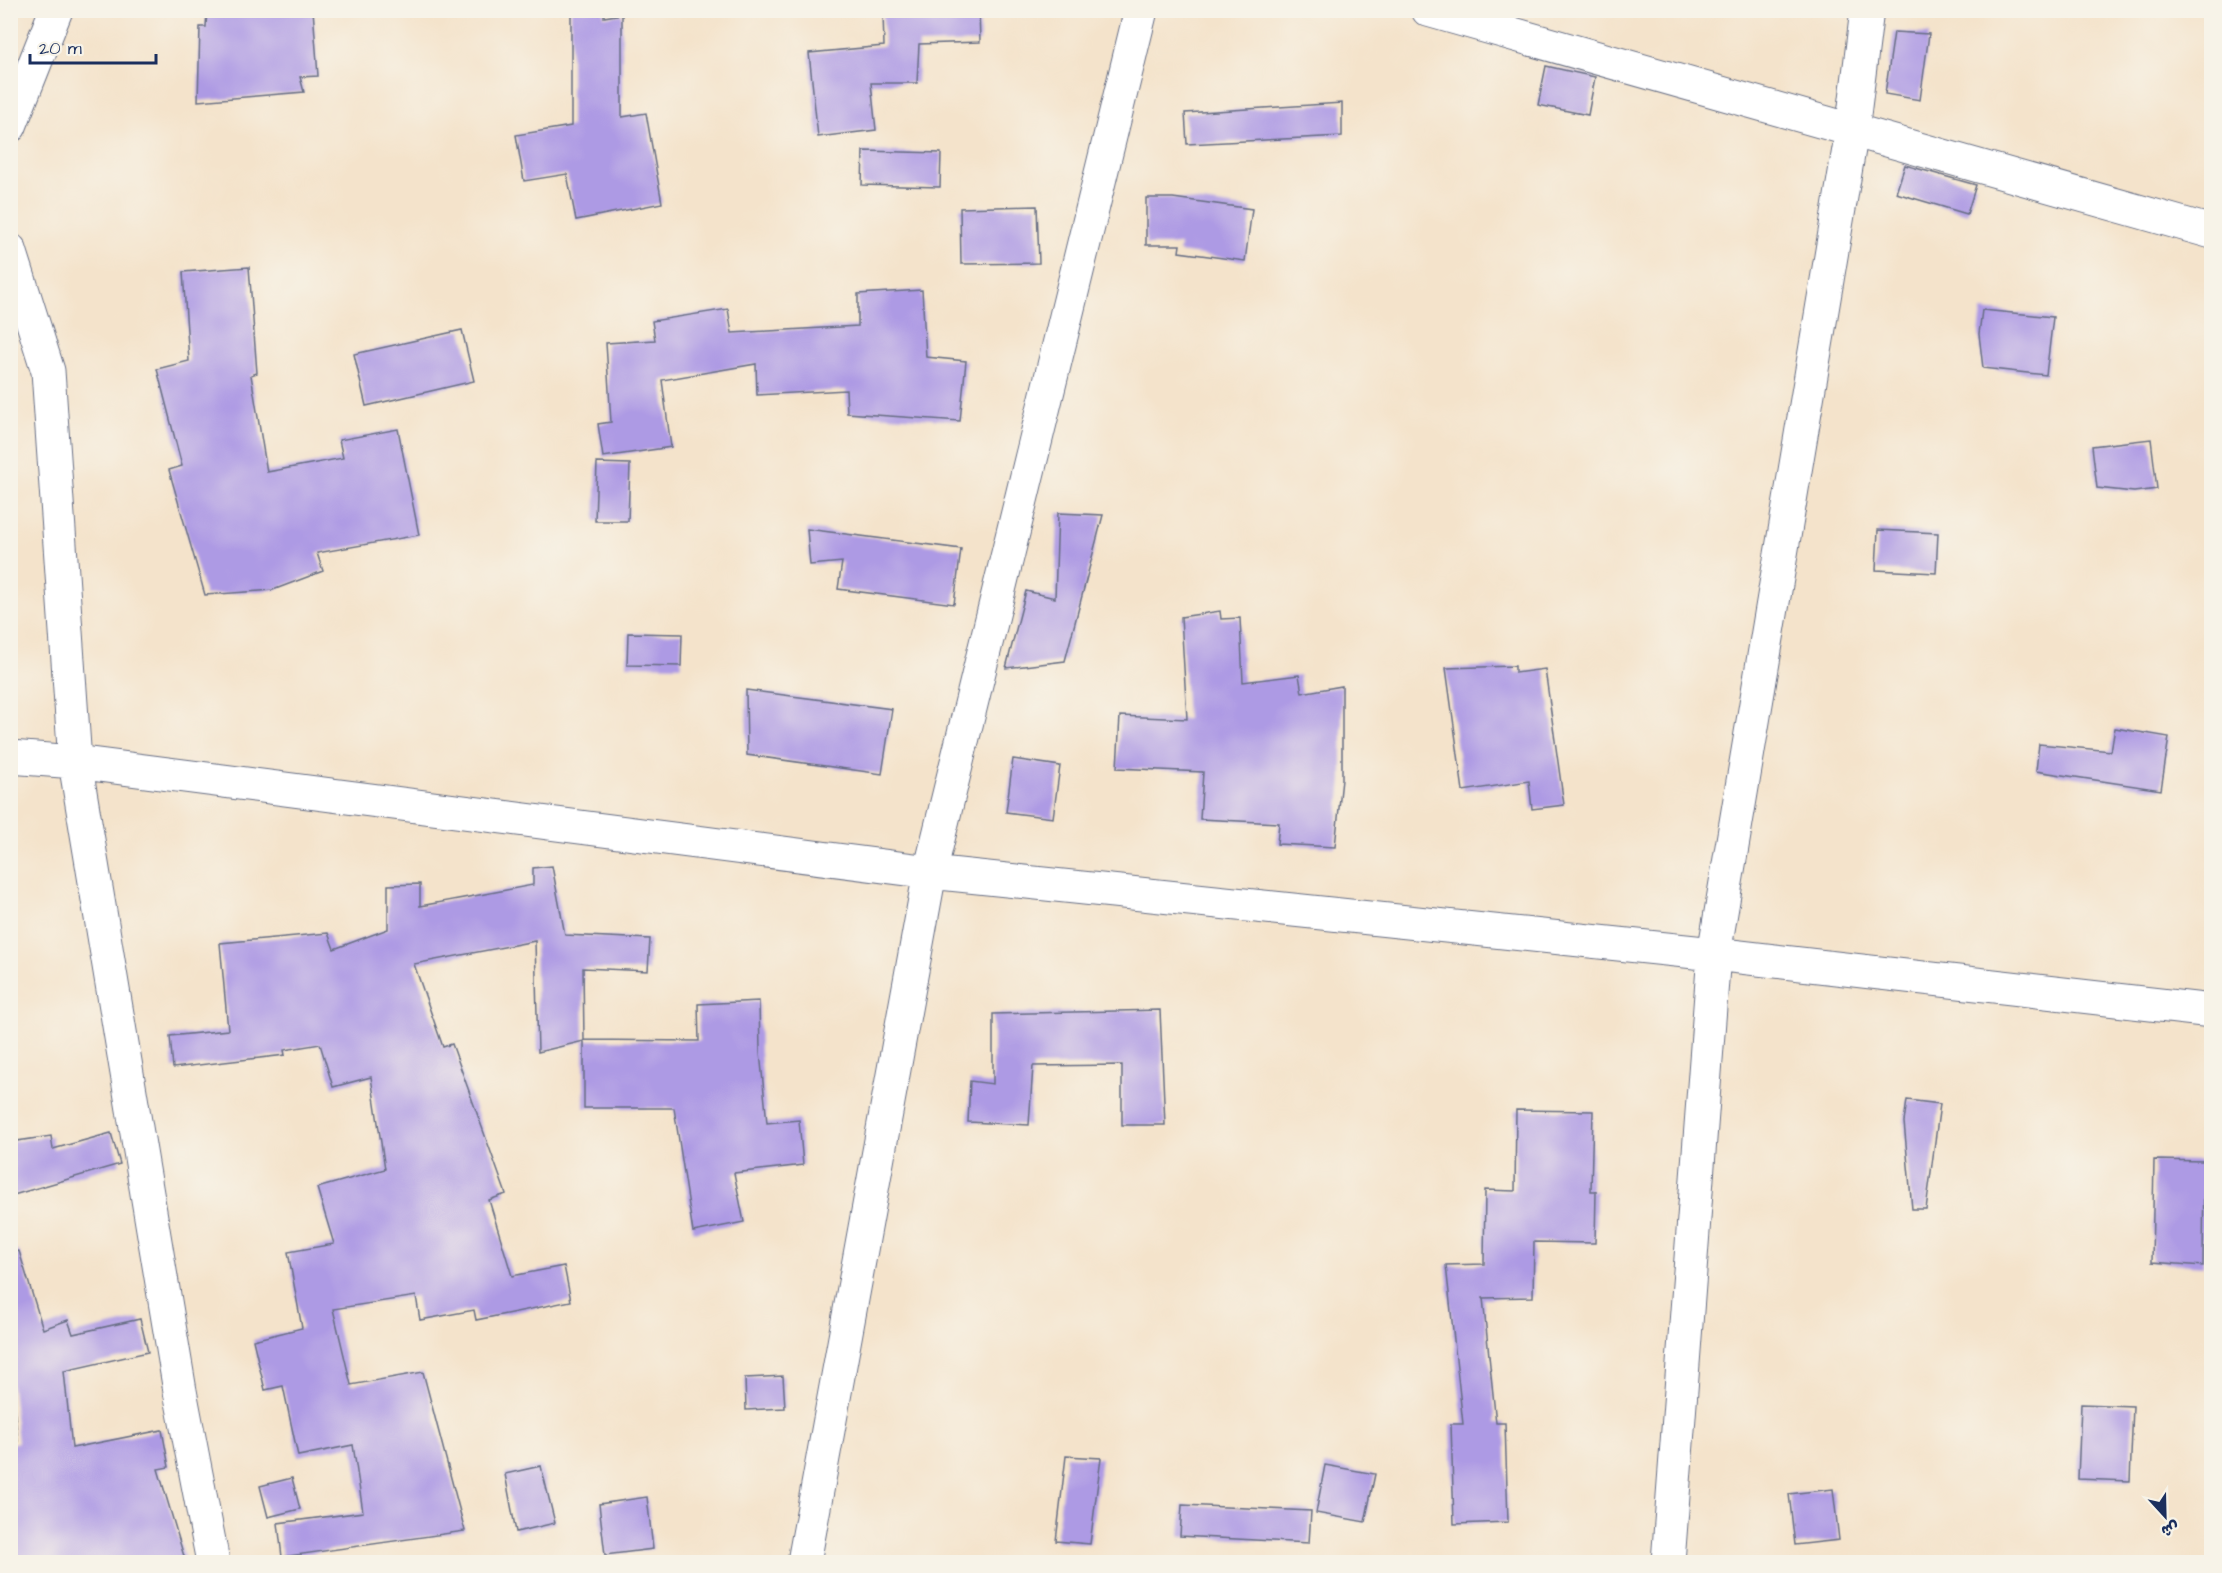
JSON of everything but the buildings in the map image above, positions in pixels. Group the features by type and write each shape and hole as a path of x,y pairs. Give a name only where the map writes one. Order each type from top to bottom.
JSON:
{"street":[{"path":"10,126 56,10"},
{"path":"804,1563 930,872 1141,10"},
{"path":"1428,10 2211,232"},
{"path":"1668,1563 1714,954 1852,131 1867,10"},
{"path":"10,250 48,370 75,762 180,1391 213,1563"},
{"path":"10,757 75,762 930,872 1714,954 2211,1011"}]}
